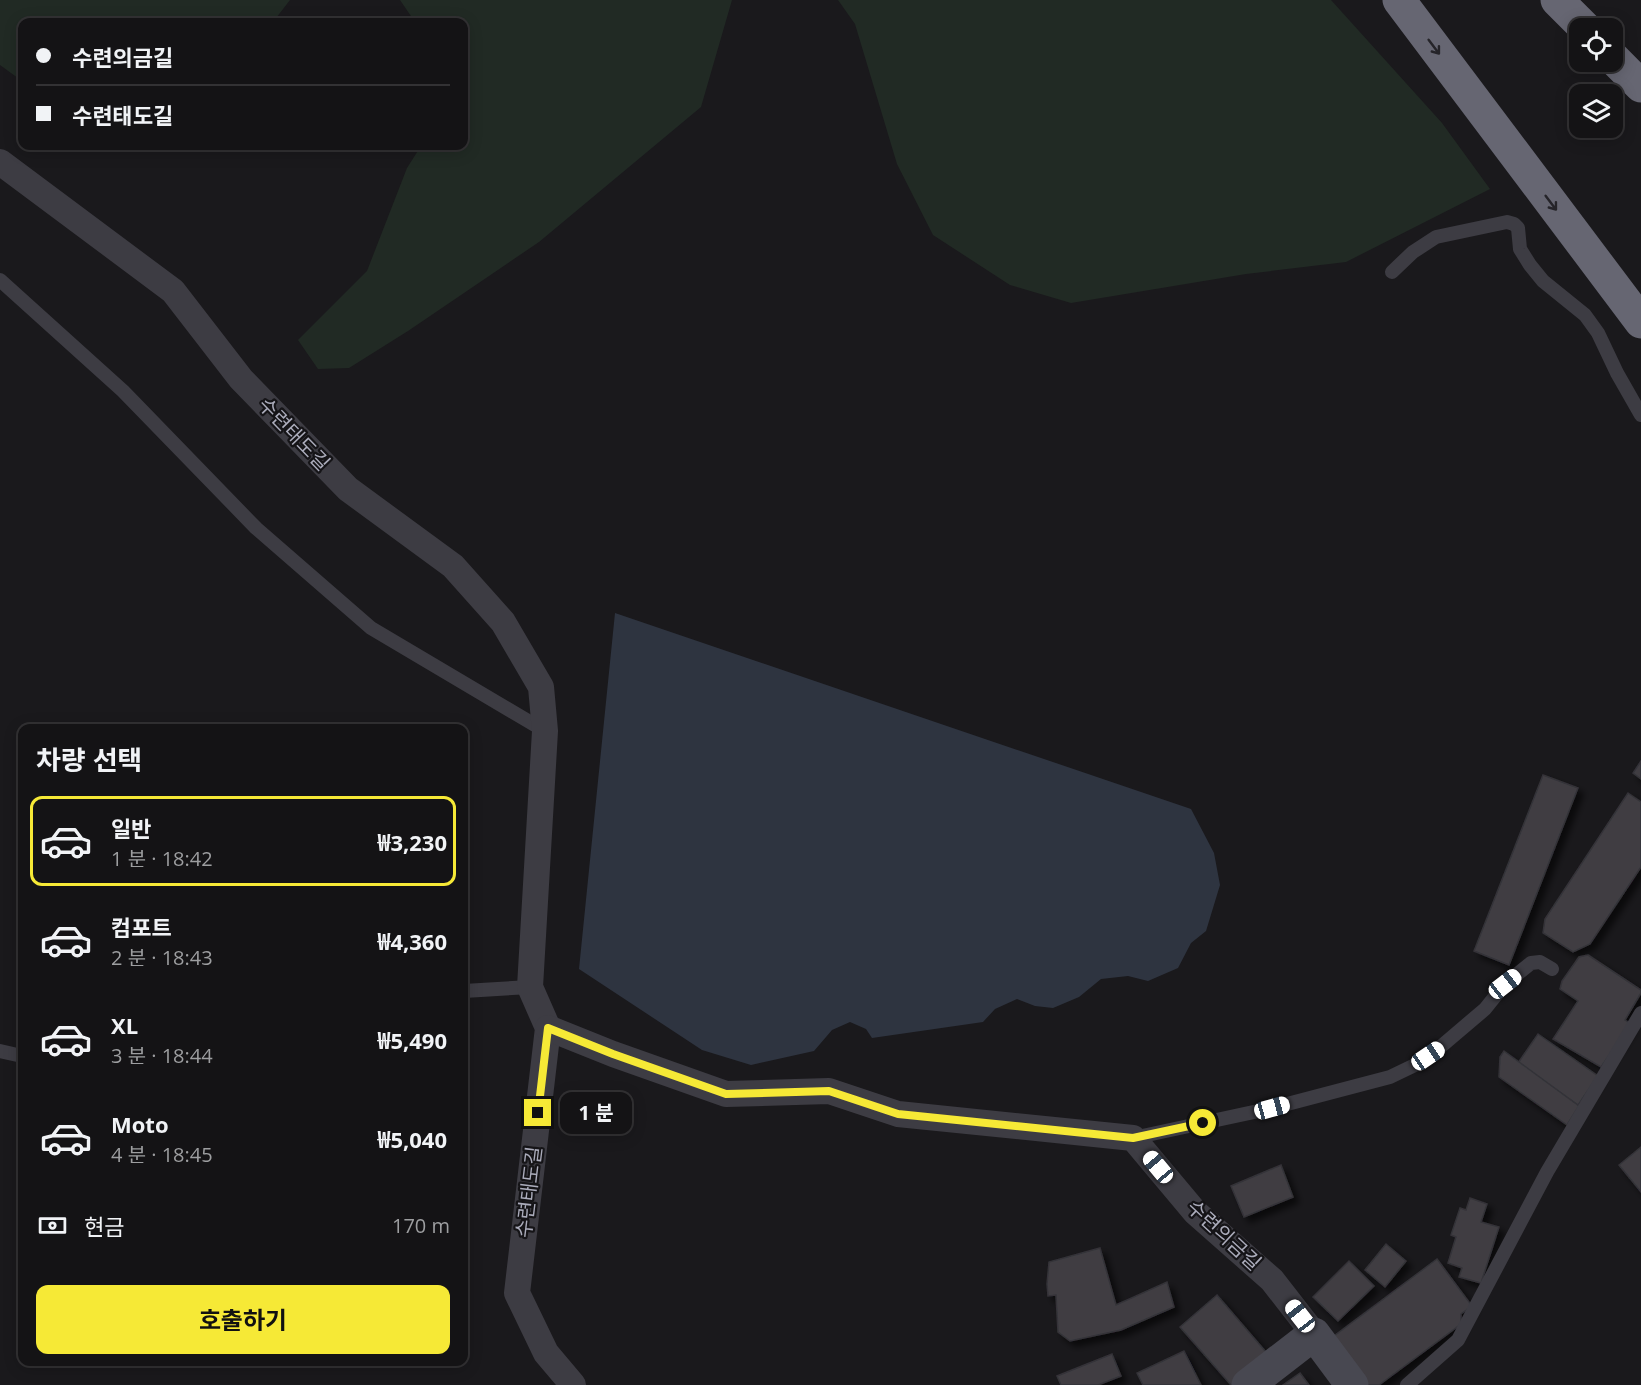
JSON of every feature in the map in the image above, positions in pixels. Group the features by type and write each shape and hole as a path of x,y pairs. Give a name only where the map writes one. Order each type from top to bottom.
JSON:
{"highway":[{"path":"1399,0 1641,322"},
{"path":"1557,0 1575,18"},
{"path":"1623,68 1641,86"}],"street":[{"name":"수련태도길","path":"0,162 173,291 240,379 348,489 453,566 503,622 541,687 545,731 530,987 548,1028 517,1293 546,1353 573,1385"},
{"path":"548,1028 726,1094 829,1091 898,1114 1133,1138"},
{"name":"수련의금길","path":"1133,1138 1195,1212 1272,1280 1352,1385"},
{"path":"1248,1385 1314,1334"}],"lane":[{"path":"1392,272 1413,252 1436,237 1508,222 1514,224 1518,228 1520,249 1530,265 1543,281 1585,315 1598,333 1641,415"},
{"path":"0,280 123,391 256,528 371,628 545,731"},
{"path":"1133,1138 1272,1108 1390,1077 1417,1064 1438,1050 1485,1009 1505,984 1531,963 1540,963 1552,969"},
{"path":"468,991 530,987"},
{"path":"1407,1385 1458,1340 1546,1172 1641,1013"},
{"path":"0,1051 18,1055"}],"shaded area":[{"path":"0,0 290,0 276,18 18,18 18,78 0,65"},
{"path":"400,0 732,0 701,107 539,242 349,368 318,369 298,340 367,271 407,168 418,150 468,150 468,18 412,18"},
{"path":"838,0 1331,0 1442,123 1490,189 1346,262 1246,274 1071,303 1010,285 933,235 897,164 855,24"}],"water":[{"path":"615,613 1191,809 1214,853 1220,885 1206,931 1191,943 1178,968 1148,981 1128,976 1101,979 1079,997 1053,1008 1035,1006 1017,999 995,1009 983,1022 872,1038 866,1029 850,1022 832,1030 814,1051 751,1065 702,1050 579,969"}],"building":[{"path":"1641,761 1641,779 1633,773"},
{"path":"1543,775 1578,788 1509,965 1474,951"},
{"path":"1628,793 1641,802 1641,867 1590,944 1573,952 1543,933 1545,919"},
{"path":"1588,955 1641,990 1625,1020 1631,1024 1601,1067 1553,1039 1578,1001 1560,989 1562,981 1579,957"},
{"path":"1538,1034 1598,1076 1578,1105 1518,1063"},
{"path":"1504,1051 1579,1106 1567,1125 1499,1077 1500,1057"},
{"path":"1641,1147 1641,1192 1619,1165"},
{"path":"1281,1165 1293,1197 1244,1217 1231,1186"},
{"path":"1470,1198 1487,1204 1481,1222 1499,1227 1481,1283 1459,1277 1462,1268 1448,1263 1456,1237 1451,1235 1460,1208 1466,1210"},
{"path":"1386,1244 1406,1261 1385,1287 1365,1270"},
{"path":"1100,1248 1116,1305 1167,1282 1174,1307 1121,1330 1070,1341 1058,1332 1056,1295 1048,1296 1049,1262"},
{"path":"1437,1259 1472,1306 1461,1314 1461,1324 1379,1385 1364,1385 1330,1339"},
{"path":"1349,1261 1374,1286 1338,1321 1313,1297"},
{"path":"1217,1295 1272,1359 1242,1385 1231,1385 1180,1327"},
{"path":"1184,1351 1201,1385 1143,1385 1137,1373"},
{"path":"1112,1354 1121,1376 1098,1385 1061,1385 1057,1376"},
{"path":"1300,1373 1309,1385 1283,1385"}],"route":[{"path":"538,1113 548,1028 726,1094 829,1091 898,1114 1133,1138 1203,1123"}]}
